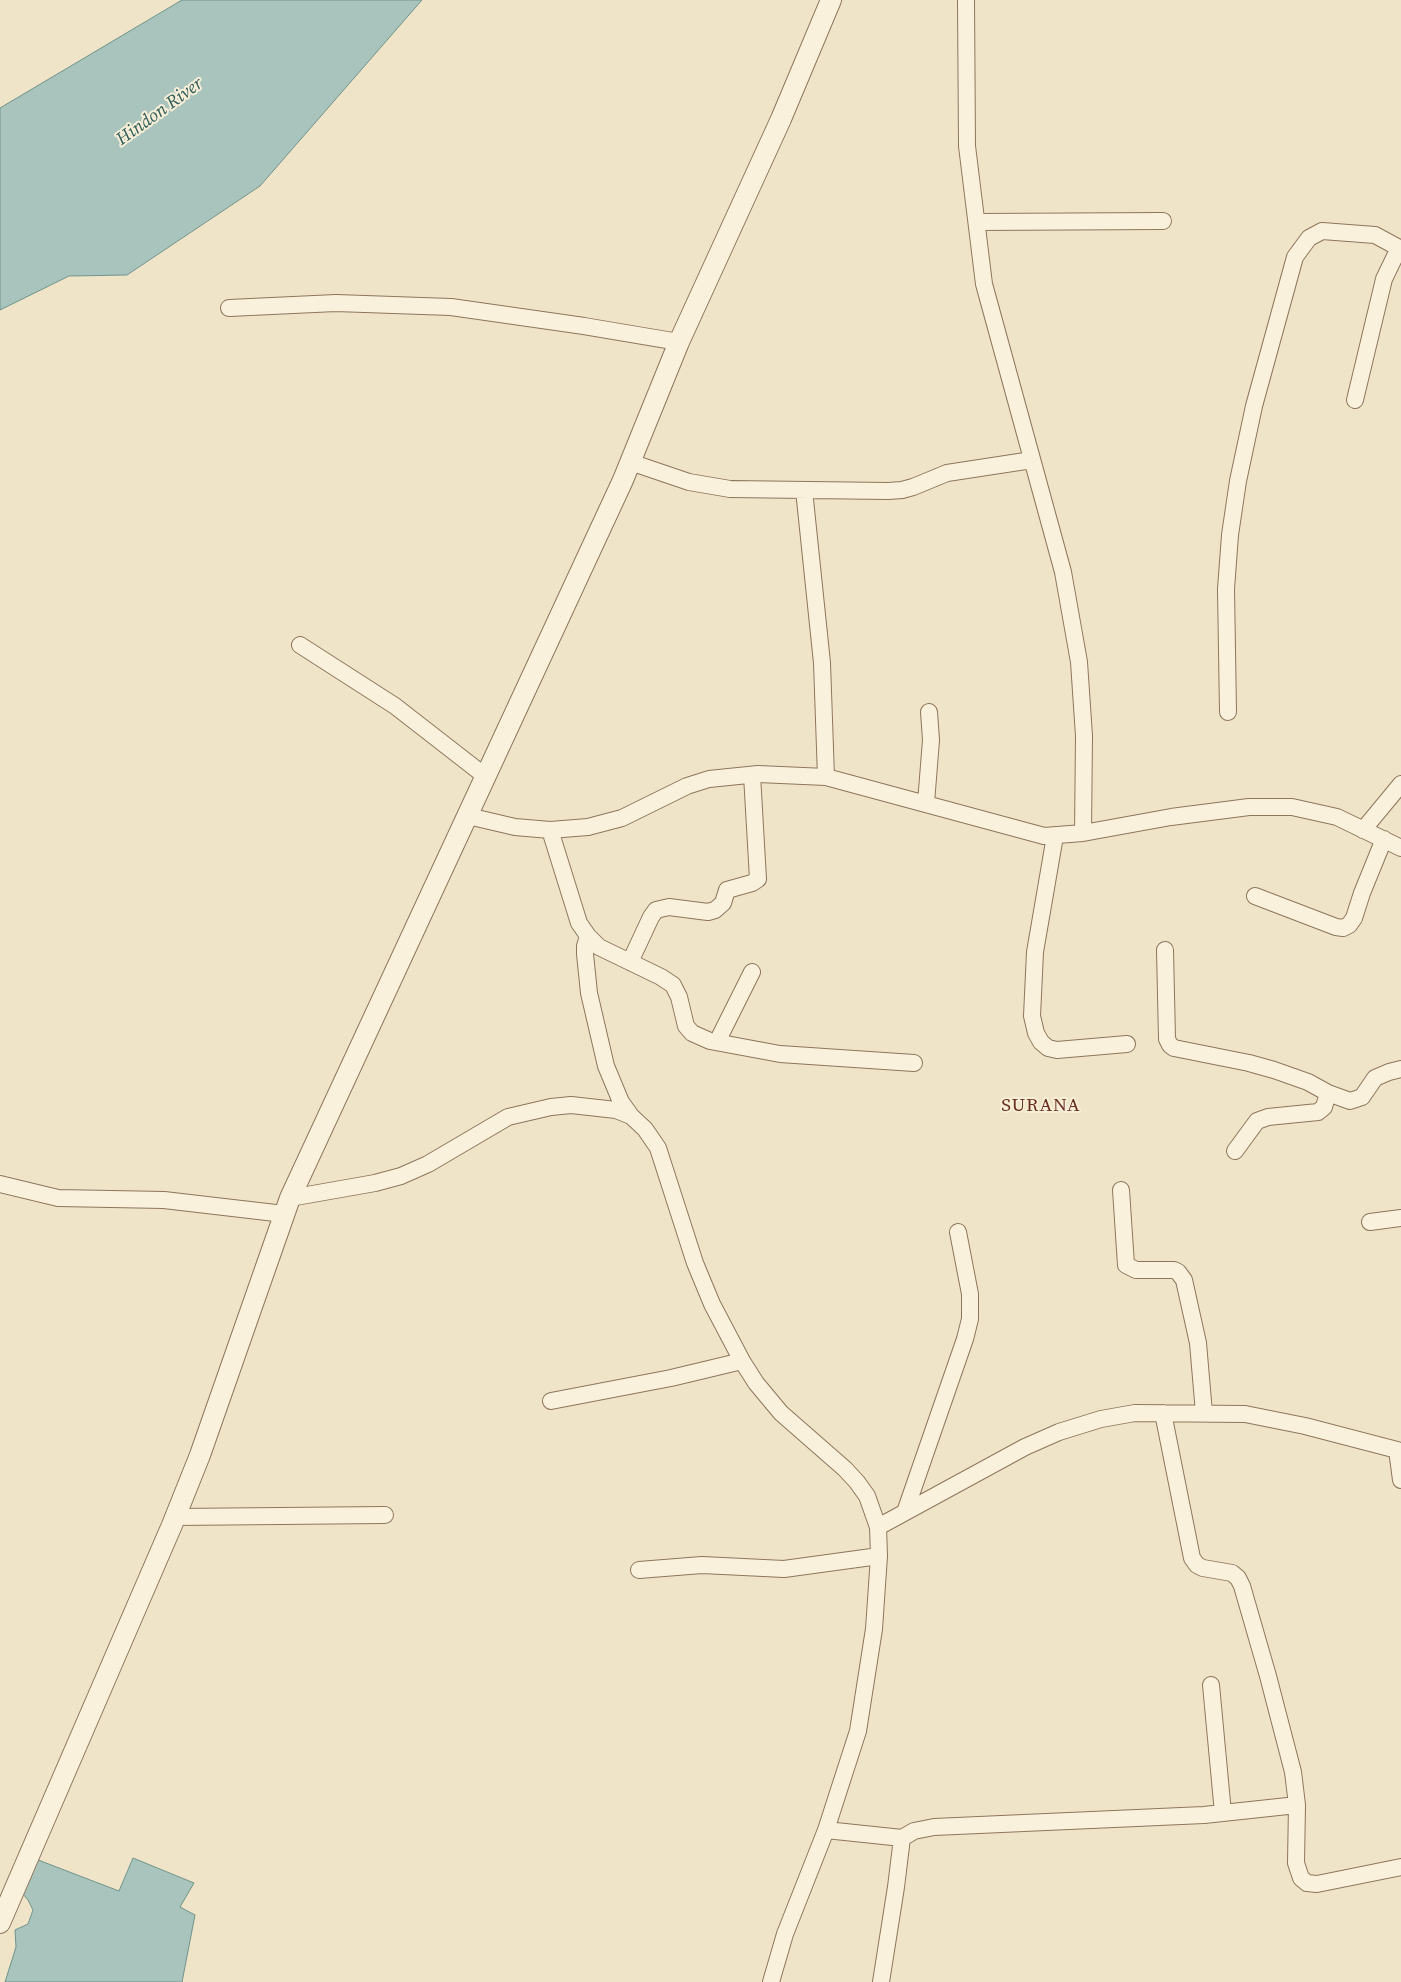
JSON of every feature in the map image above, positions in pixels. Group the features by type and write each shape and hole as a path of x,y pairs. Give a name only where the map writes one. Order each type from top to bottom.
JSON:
{"street":[{"path":"0,1923 200,1455 287,1206 630,462 679,342 781,119 831,0"},
{"path":"966,0 967,146 984,284 1063,572 1079,662 1084,736 1083,833"},
{"path":"977,222 1163,220"},
{"path":"1228,712 1226,589 1238,481 1254,406 1295,257 1309,238 1322,231 1375,235 1400,248 1384,279 1355,400"},
{"path":"229,308 336,303 451,307 679,342"},
{"path":"630,462 704,486 730,489 902,490 947,473 1032,460"},
{"path":"804,490 822,663 826,776"},
{"path":"300,645 395,706 485,776"},
{"path":"926,803 931,740 929,712"},
{"path":"468,816 515,827 550,830 588,827 637,812 687,786 709,779 752,774 826,776 1044,836 1083,833 1171,817 1269,806 1292,807 1337,817 1401,848"},
{"path":"630,962 651,916 656,910 669,907 708,912 715,910 723,904 727,890 752,883 758,879 752,774"},
{"path":"1363,830 1401,784"},
{"path":"550,830 579,923 588,936 599,947 661,977 672,985 679,997 686,1026 692,1033 717,1042 780,1054 914,1063"},
{"path":"1055,836 1035,952 1032,1016 1036,1033 1041,1042 1048,1048 1057,1050 1127,1044"},
{"path":"1255,896 1336,927 1342,928 1349,925 1354,918 1362,893 1384,840"},
{"path":"588,936 584,946 589,993 606,1066 622,1102 631,1116 645,1128 658,1148 695,1263 712,1304 742,1361 756,1383 781,1413 845,1469 857,1482 867,1496 878,1527 879,1556 874,1629 858,1731 826,1830 785,1934 771,1982"},
{"path":"1165,950 1167,1039 1174,1048 1249,1062 1308,1082 1350,1102 1359,1100 1375,1078 1401,1069"},
{"path":"717,1042 752,972"},
{"path":"1235,1151 1257,1121 1268,1117 1318,1112 1324,1107 1328,1093"},
{"path":"0,1184 58,1198 164,1200 287,1206 401,1176 428,1164 493,1124 508,1117 571,1105 616,1110 631,1116"},
{"path":"1121,1190 1126,1265 1136,1270 1174,1270 1184,1280 1198,1343 1204,1413"},
{"path":"1370,1222 1401,1218"},
{"path":"905,1512 965,1339 970,1319 970,1294 958,1232"},
{"path":"551,1401 670,1378 742,1361"},
{"path":"878,1527 1025,1447 1060,1432 1100,1419 1135,1413 1246,1414 1305,1426 1399,1451 1401,1480"},
{"path":"1163,1413 1192,1558 1197,1565 1203,1568 1232,1573 1238,1578 1242,1586 1278,1710 1293,1772 1297,1805 1296,1864 1301,1878 1307,1883 1317,1884 1401,1867"},
{"path":"175,1517 385,1515"},
{"path":"639,1570 702,1565 784,1570 879,1556"},
{"path":"1211,1685 1224,1813"},
{"path":"826,1830 902,1838 914,1830 934,1827 1122,1820 1224,1813 1297,1805"},
{"path":"880,1982 902,1838"}],"water":[{"name":"Hindon River","path":"182,0 422,0 260,186 127,275 69,276 0,310 0,108"},
{"path":"33,1858 119,1891 133,1858 194,1883 180,1907 195,1915 182,1982 5,1982 16,1947 15,1930 28,1924 33,1910 22,1893"}],"district":[{"name":"SURANA","path":"1041,1106"}]}
